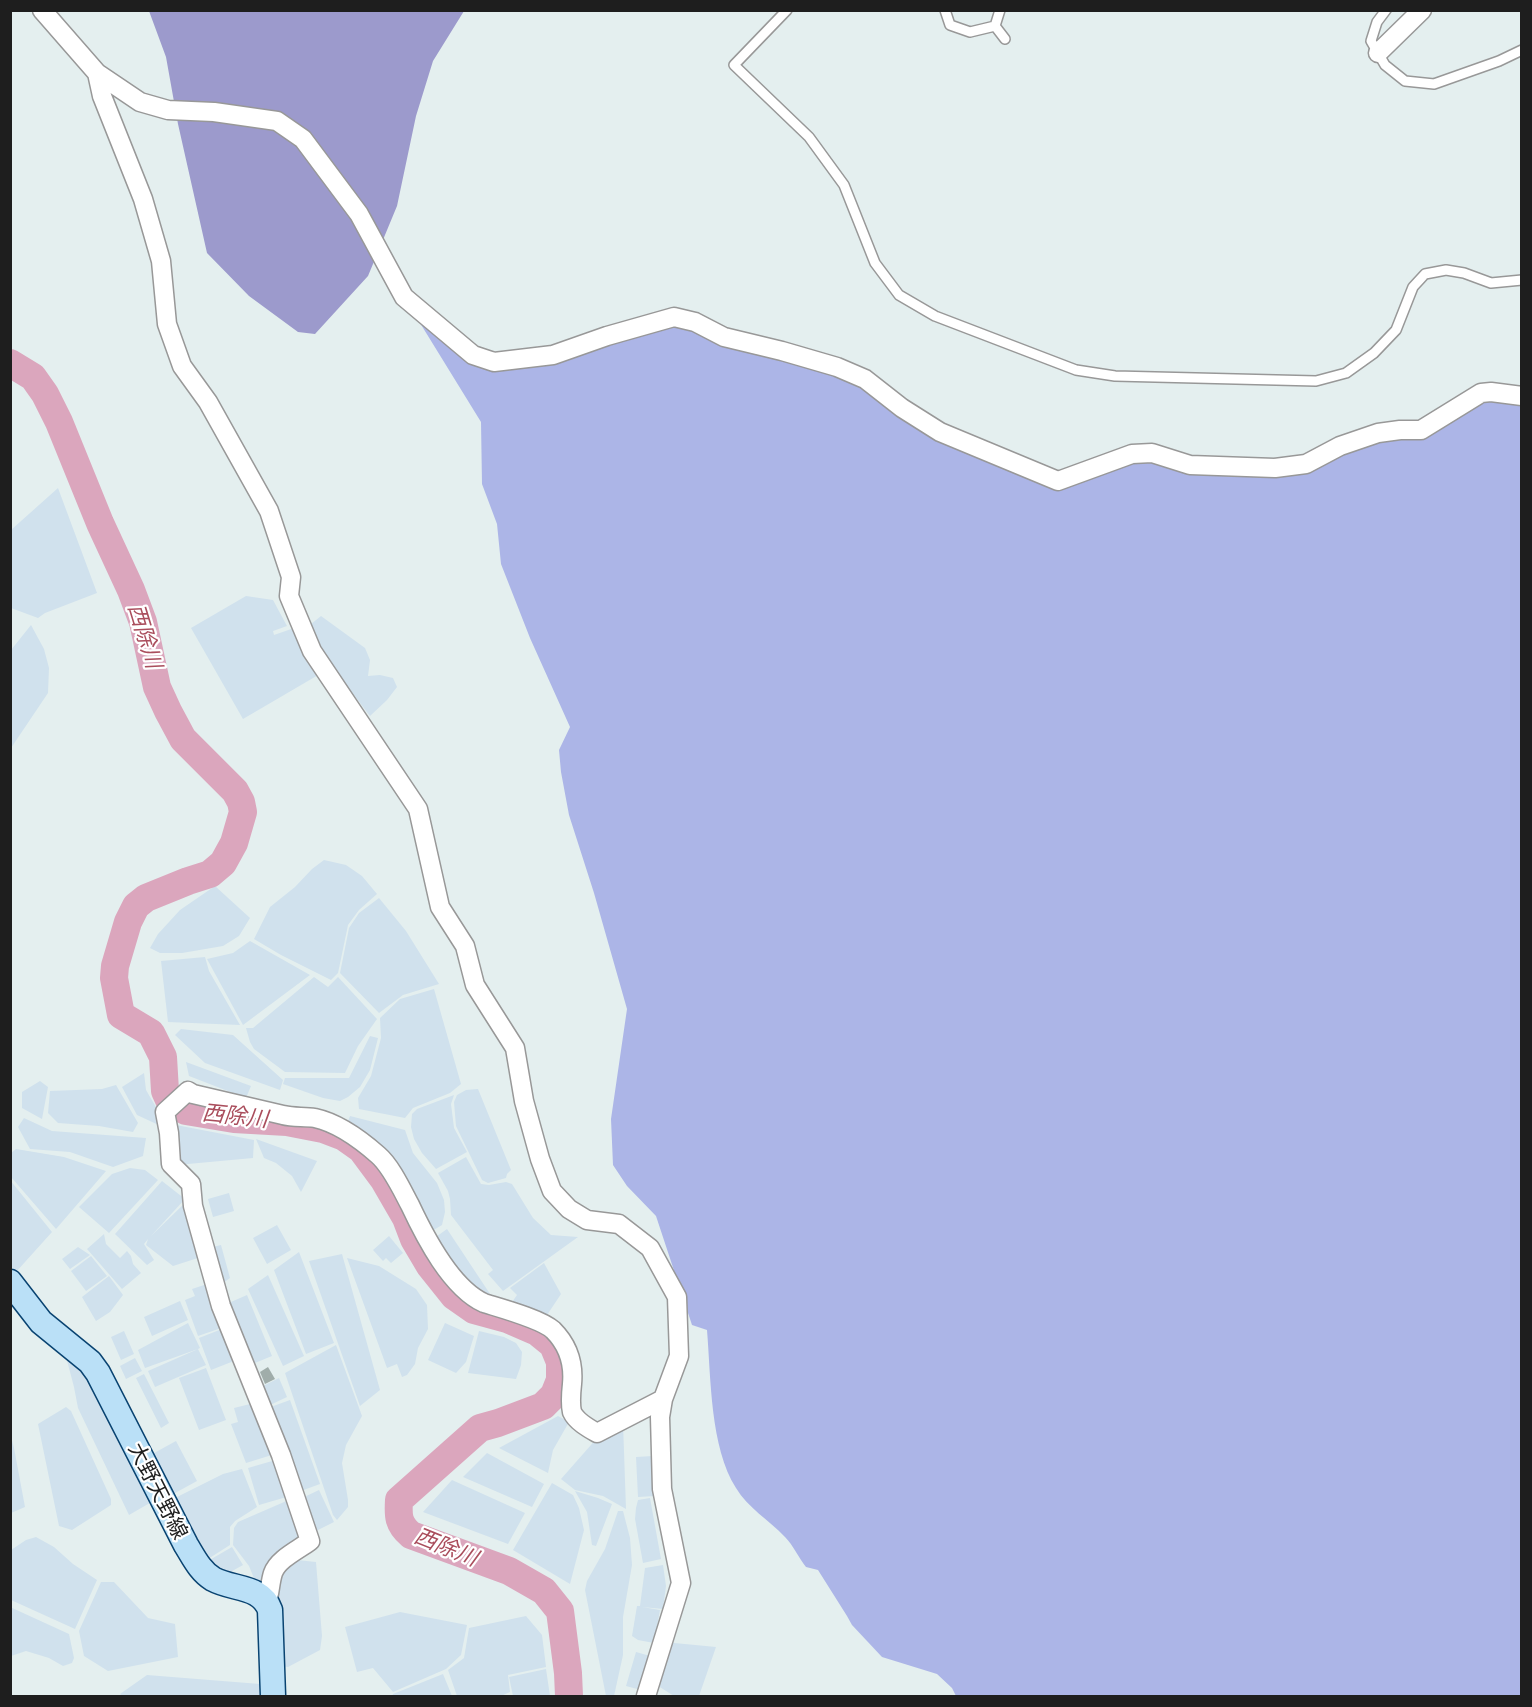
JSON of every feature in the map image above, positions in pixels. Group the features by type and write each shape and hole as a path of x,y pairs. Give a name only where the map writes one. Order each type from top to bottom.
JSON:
{"main road":[{"name":"大野天野線","path":"11,1283 41,1322 90,1362 98,1373 200,1569 214,1579 253,1590 267,1602"},
{"path":"267,1602 270,1610 273,1696"}],"street":[{"path":"42,10 97,73 140,102 168,110 214,112 277,121 303,139 359,214 404,297 473,355 494,362 553,355 648,324 674,317 685,319 724,337 837,367 865,379 902,408 940,432 1058,481 1132,454 1152,453 1190,465 1275,468 1306,464 1340,446 1378,433 1421,430 1481,393 1521,396"},
{"path":"1378,53 1422,10"},
{"path":"97,73 102,96 143,200 160,261 167,324 182,366 208,402 269,511 291,577 289,596 312,651 418,809 440,907 465,946 475,985 515,1048 524,1101 540,1159 552,1191 569,1209 586,1220 619,1224 650,1248 677,1297 679,1356 663,1399 660,1417 662,1489 681,1583 646,1696"},
{"path":"267,1602 272,1576 277,1566 310,1541 281,1455 221,1305 193,1206 191,1184 171,1164 169,1133 172,1107 188,1091 292,1117 315,1118 345,1131 380,1156 399,1184 432,1246 462,1287 484,1303 539,1321 552,1329 567,1347 573,1372 571,1402 573,1414 589,1428 597,1433 663,1399"}],"lane":[{"path":"786,10 734,65 809,137 844,185 875,263 899,295 935,316 1076,370 1115,376 1316,381 1346,373 1374,353 1396,330 1413,287 1425,274 1446,270 1464,273 1491,283 1521,280"},
{"path":"945,10 950,25 970,32 995,26"},
{"path":"995,26 1000,10"},
{"path":"1386,10 1377,22 1371,41 1385,65 1405,81 1434,84 1498,62 1521,50"},
{"path":"995,26 1005,39"}],"shaded area":[{"path":"149,11 464,11 433,61 416,116 397,206 368,276 315,334 298,332 249,296 207,253 178,124 166,57"},
{"path":"404,297 494,362 663,319 819,362 1058,481 1132,457 1229,468 1343,450 1402,436 1417,439 1477,401 1521,399 1521,1696 956,1696 952,1688 937,1674 882,1657 852,1625 818,1570 806,1567 785,1537 741,1495 727,1471 716,1433 707,1330 692,1325 656,1216 627,1186 613,1165 611,1119 627,1009 569,815 559,750 570,727 530,638 501,564 497,524 482,484 481,422"},
{"path":"58,488 97,593 45,613 38,618 11,608 11,530"},
{"path":"246,596 273,600 287,626 273,631 274,635 297,627 325,671 243,719 191,628"},
{"path":"321,616 365,648 370,660 368,676 380,675 393,678 397,687 370,716 305,629"},
{"path":"31,625 44,649 49,668 48,693 11,748 11,650"},
{"path":"324,860 346,865 362,876 377,894 359,910 348,925 338,973 331,980 254,939 270,907"},
{"path":"215,886 250,918 239,936 223,946 182,953 160,953 150,948 158,934 180,910"},
{"path":"379,898 406,931 439,984 403,995 379,1013 340,973 349,928 359,913"},
{"path":"250,941 310,975 243,1025 207,959 233,953"},
{"path":"205,957 209,971 240,1025 168,1022 161,961"},
{"path":"314,977 328,987 338,977 377,1019 358,1046 345,1073 285,1072 254,1049 250,1042 246,1028 253,1028"},
{"path":"434,989 461,1084 450,1093 413,1108 405,1118 359,1109 358,1098 371,1076 381,1038 380,1018 400,999"},
{"path":"181,1029 233,1035 283,1080 280,1090 205,1063 175,1035"},
{"path":"370,1036 378,1038 370,1070 360,1087 348,1097 340,1101 323,1098 283,1084 285,1078 349,1078"},
{"path":"186,1062 251,1086 246,1098 189,1076"},
{"path":"144,1073 146,1090 160,1114 163,1127 137,1115 122,1087"},
{"path":"40,1081 48,1087 42,1119 22,1108 22,1092"},
{"path":"116,1085 138,1123 133,1132 99,1126 58,1123 48,1113 50,1091 102,1089"},
{"path":"478,1089 511,1170 506,1178 488,1183 482,1180 456,1126 454,1102 457,1095 466,1090"},
{"path":"454,1095 451,1104 454,1128 467,1152 436,1169 422,1153 414,1139 411,1127 412,1114 417,1109"},
{"path":"350,1116 405,1130 413,1153 437,1183 444,1200 445,1212 442,1225 432,1231 347,1124"},
{"path":"24,1118 52,1131 146,1138 143,1156 113,1167 70,1152 30,1149 18,1127"},
{"path":"176,1125 254,1140 253,1158 177,1165"},
{"path":"256,1139 317,1161 301,1192 292,1176 276,1163 264,1158"},
{"path":"16,1149 64,1157 106,1171 56,1229 11,1177 11,1153"},
{"path":"466,1157 481,1184 506,1182 512,1184 533,1218 551,1235 578,1237 503,1291 488,1274 493,1270 451,1215 448,1191 438,1173"},
{"path":"130,1168 145,1170 158,1180 109,1233 79,1207 112,1174"},
{"path":"10,1180 52,1232 16,1272 11,1266"},
{"path":"162,1181 185,1199 151,1236 188,1200 204,1256 173,1266 146,1245 148,1239 144,1244 154,1260 147,1265 115,1234"},
{"path":"229,1193 234,1211 213,1217 208,1199"},
{"path":"277,1225 291,1250 267,1264 253,1238"},
{"path":"447,1229 496,1303 473,1294 433,1239"},
{"path":"104,1234 106,1244 120,1258 127,1251 133,1264 141,1273 122,1289 87,1249"},
{"path":"389,1236 403,1253 391,1263 386,1258 383,1261 373,1250"},
{"path":"221,1245 230,1278 219,1286 209,1248"},
{"path":"78,1247 90,1255 70,1269 62,1259"},
{"path":"299,1252 334,1343 306,1354 274,1270"},
{"path":"342,1254 380,1390 360,1406 309,1261"},
{"path":"91,1256 107,1276 86,1291 71,1271"},
{"path":"347,1258 379,1266 416,1289 427,1305 428,1329 418,1348 415,1364 407,1375 402,1377 397,1364 387,1368"},
{"path":"544,1263 561,1294 545,1318 510,1305 517,1295 510,1288"},
{"path":"268,1275 304,1356 283,1366 248,1289"},
{"path":"109,1276 123,1295 110,1312 96,1321 82,1297"},
{"path":"210,1283 227,1326 198,1336 185,1300 195,1296 192,1289"},
{"path":"247,1295 272,1356 250,1365 224,1305"},
{"path":"180,1301 188,1320 152,1336 144,1317"},
{"path":"188,1323 200,1348 145,1368 138,1350"},
{"path":"445,1323 474,1336 466,1362 456,1373 428,1360"},
{"path":"227,1327 239,1359 211,1370 199,1338"},
{"path":"124,1331 134,1354 121,1360 111,1337"},
{"path":"479,1331 504,1337 516,1343 522,1352 521,1365 516,1379 468,1373"},
{"path":"336,1345 362,1416 346,1445 342,1463 348,1507 337,1520 333,1515 285,1373"},
{"path":"198,1349 206,1365 155,1387 148,1371"},
{"path":"65,1353 87,1364 155,1500 129,1515 78,1408"},
{"path":"135,1358 142,1371 126,1379 120,1366"},
{"path":"206,1368 226,1420 199,1430 179,1378"},
{"path":"144,1374 169,1423 161,1428 136,1378"},
{"path":"279,1378 287,1397 268,1406 259,1388"},
{"path":"290,1400 320,1484 298,1492 268,1408"},
{"path":"258,1402 275,1454 246,1463 231,1424 238,1422 234,1408"},
{"path":"66,1407 71,1411 111,1499 111,1505 72,1530 59,1526 38,1424"},
{"path":"558,1416 569,1422 553,1450 548,1473 499,1448"},
{"path":"623,1423 626,1509 603,1496 575,1490 561,1479 598,1437"},
{"path":"11,1437 25,1507 11,1513"},
{"path":"176,1441 197,1481 166,1498 145,1458"},
{"path":"487,1453 544,1484 532,1507 463,1477"},
{"path":"653,1456 655,1496 638,1497 636,1457"},
{"path":"279,1459 290,1496 259,1505 248,1468"},
{"path":"242,1469 257,1507 235,1521 230,1527 230,1545 208,1559 167,1502 223,1474"},
{"path":"452,1480 525,1513 508,1544 423,1512"},
{"path":"552,1483 573,1495 579,1508 584,1530 570,1584 513,1550"},
{"path":"319,1490 334,1522 314,1532 298,1500"},
{"path":"575,1491 612,1504 596,1546 592,1545 587,1512"},
{"path":"650,1498 661,1559 643,1563 635,1519 636,1508 638,1500"},
{"path":"291,1499 303,1540 266,1590 258,1588 249,1566 233,1545 234,1528 238,1522"},
{"path":"618,1511 623,1511 630,1538 632,1565 623,1617 623,1655 614,1696 606,1696 585,1590 587,1581 605,1549"},
{"path":"36,1537 54,1547 73,1564 97,1580 75,1629 11,1600 11,1550 26,1540"},
{"path":"232,1547 243,1565 225,1575 201,1565"},
{"path":"297,1560 316,1562 322,1636 320,1650 288,1667 279,1666 276,1577"},
{"path":"663,1565 666,1586 663,1609 642,1607 660,1610 654,1643 638,1640 632,1636 637,1606 640,1606 645,1568"},
{"path":"101,1582 114,1582 148,1618 175,1624 178,1657 108,1671 84,1656 79,1631"},
{"path":"10,1607 69,1634 74,1658 72,1663 63,1666 49,1658 26,1651 11,1656"},
{"path":"400,1612 467,1625 461,1655 446,1669 393,1692 373,1668 357,1672 345,1627"},
{"path":"526,1616 542,1635 546,1667 508,1675 510,1692 501,1696 457,1696 448,1670 464,1658 469,1628"},
{"path":"664,1642 716,1647 699,1696 674,1696 655,1684"},
{"path":"636,1652 650,1656 641,1690 626,1686"},
{"path":"546,1669 550,1696 513,1696 509,1677"},
{"path":"443,1674 452,1696 392,1696 393,1694"},
{"path":"147,1675 260,1684 261,1696 122,1696 120,1694"}],"building":[{"path":"268,1367 275,1379 265,1384 260,1372"}],"waterway":[{"name":"西除川","path":"10,363 33,377 45,394 59,422 100,523 131,590 143,622 157,687 168,711 183,739 235,791 243,812 234,843 223,863 210,874 146,898 136,906 128,922 115,966 114,978 121,1015 151,1033 163,1057 165,1091 170,1102 186,1111 234,1119 287,1122 323,1129 344,1137 361,1149 384,1180 430,1266 454,1296 474,1310 507,1319 537,1332 553,1345 560,1362 560,1380 554,1395 543,1406 480,1428 399,1500 399,1511 401,1523 411,1535 509,1571 544,1591 560,1611 569,1696"}]}
